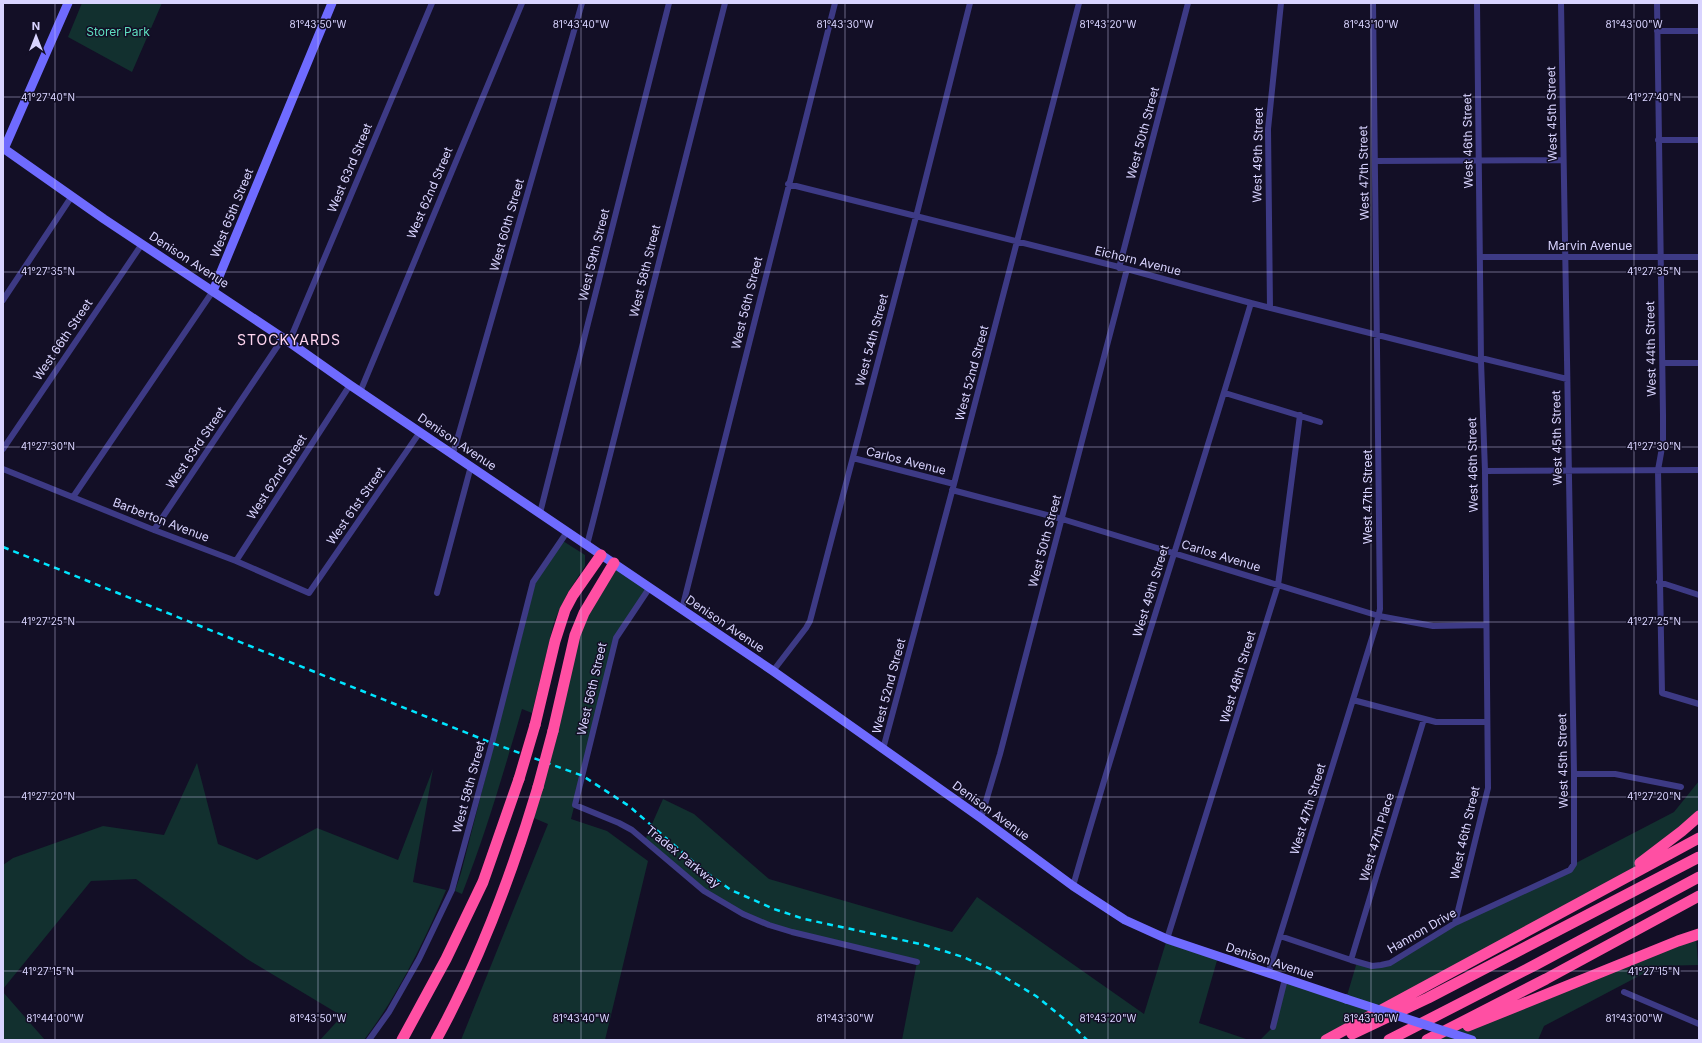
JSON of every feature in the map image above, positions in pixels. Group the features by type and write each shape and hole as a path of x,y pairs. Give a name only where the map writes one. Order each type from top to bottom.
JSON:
{"highway":[{"path":"402,1040 446,959 483,882 519,779 535,725 555,641 563,615 573,595 601,554"},
{"path":"436,1040 460,994 492,920 524,834 553,731 575,635 584,613 614,563"},
{"path":"1550,918 1637,865 1665,845 1699,816"},
{"path":"1326,1040 1699,838"},
{"path":"1338,1040 1428,998 1699,856"},
{"path":"1389,1040 1502,983 1699,877"},
{"path":"1428,1040 1546,979 1699,896"},
{"path":"1432,1040 1678,941 1699,934"}],"main road":[{"path":"4,148 68,3"},
{"name":"West 65th Street","path":"213,291 332,3"},
{"name":"Denison Avenue","path":"4,148 142,244 773,671 981,818 1073,886 1125,920 1167,939 1268,974 1472,1040"}],"street":[{"name":"West 63rd Street","path":"154,530 286,340 432,3"},
{"name":"West 62nd Street","path":"360,392 522,3"},
{"name":"West 60th Street","path":"453,454 582,3"},
{"name":"West 59th Street","path":"540,513 669,3"},
{"name":"West 58th Street","path":"587,545 725,3"},
{"name":"West 56th Street","path":"682,609 788,184 835,3"},
{"name":"West 54th Street","path":"773,671 810,621 970,3"},
{"name":"West 52nd Street","path":"883,748 1018,242 1079,3"},
{"name":"West 50th Street","path":"1119,268 1188,3"},
{"name":"West 49th Street","path":"1270,308 1268,123 1281,3"},
{"name":"West 47th Street","path":"1268,974 1379,616 1378,335 1373,3"},
{"name":"West 46th Street","path":"1455,923 1488,788 1486,722 1485,471 1481,359 1476,3"},
{"name":"West 45th Street","path":"1561,3 1575,855 1574,864 1570,870"},
{"name":"West 44th Street","path":"1657,3 1658,140 1663,363 1663,442 1658,470 1662,693 1699,704"},
{"path":"1657,31 1699,31"},
{"path":"1658,140 1699,140"},
{"path":"1375,160 1564,160"},
{"name":"Eichorn Avenue","path":"788,184 1127,269 1270,308 1567,379"},
{"path":"3,300 72,196"},
{"name":"West 66th Street","path":"3,449 142,244"},
{"name":"Marvin Avenue","path":"1480,257 1699,257"},
{"name":"West 50th Street","path":"981,818 1000,756 1127,269"},
{"name":"West 65th Street","path":"72,497 213,291"},
{"name":"West 49th Street","path":"1073,886 1097,801 1225,393 1251,303"},
{"path":"1663,363 1699,363"},
{"name":"West 62nd Street","path":"236,560 350,385"},
{"path":"1225,393 1320,422"},
{"name":"West 48th Street","path":"1167,939 1278,585 1300,415"},
{"name":"West 61st Street","path":"309,593 420,432"},
{"name":"Carlos Avenue","path":"853,458 1062,519 1379,616 1433,626 1486,625"},
{"path":"436,593 471,466"},
{"name":"Barberton Avenue","path":"3,469 154,530 236,560 309,593"},
{"path":"1485,471 1699,470"},
{"name":"West 58th Street","path":"369,1040 389,1012 419,959 452,890 533,582 567,532"},
{"path":"1659,582 1699,595"},
{"name":"West 56th Street","path":"575,805 616,638 625,622 650,587"},
{"path":"1353,700 1436,722 1486,722"},
{"name":"West 47th Place","path":"1351,960 1424,719"},
{"path":"1574,774 1616,774 1681,787"},
{"name":"Tradex Parkway","path":"575,805 632,830 704,892 743,914 769,926 917,962"},
{"name":"Hannon Drive","path":"1280,936 1372,966 1390,963 1455,923 1570,870"},
{"path":"1273,1027 1284,979"},
{"path":"1624,992 1699,1024"}],"green space":[{"name":"Storer Park","path":"82,3 162,3 132,72 68,37"},
{"path":"563,541 585,555 585,566 567,594 554,622 532,713 522,709 487,825 462,894 455,891 461,873 536,580"},
{"path":"614,563 650,587 616,638 571,819 607,831 648,861 605,1040 461,1040 548,824 529,816 571,651"},
{"path":"197,763 218,844 257,860 317,828 398,860 433,769 413,882 446,890 410,968 388,1005 364,1040 320,1040 342,1016 247,959 136,879 91,881 3,989 3,865 13,858 103,826 164,835"},
{"path":"1699,781 1699,816 1659,850 1631,869 1326,1040 1260,1040 1273,1027 1285,979 1346,999 1357,962 1381,965 1455,923 1569,870 1574,864 1674,812"},
{"path":"663,799 694,814 769,879 952,932 977,897 1144,1014 1167,939 1218,957 1199,1023 1249,1040 902,1040 917,962 769,925 704,891 645,840"},
{"path":"1696,934 1698,965 1658,966 1544,1026 1538,1040 1432,1040"},
{"path":"3,992 45,1040 3,1040"}],"railway":[{"path":"3,547 492,743 583,776 629,806 704,871 731,890 774,909 804,919 925,945 963,957 993,970 1036,996 1073,1026 1087,1040"}],"district":[{"name":"STOCKYARDS","path":"289,340"}]}
